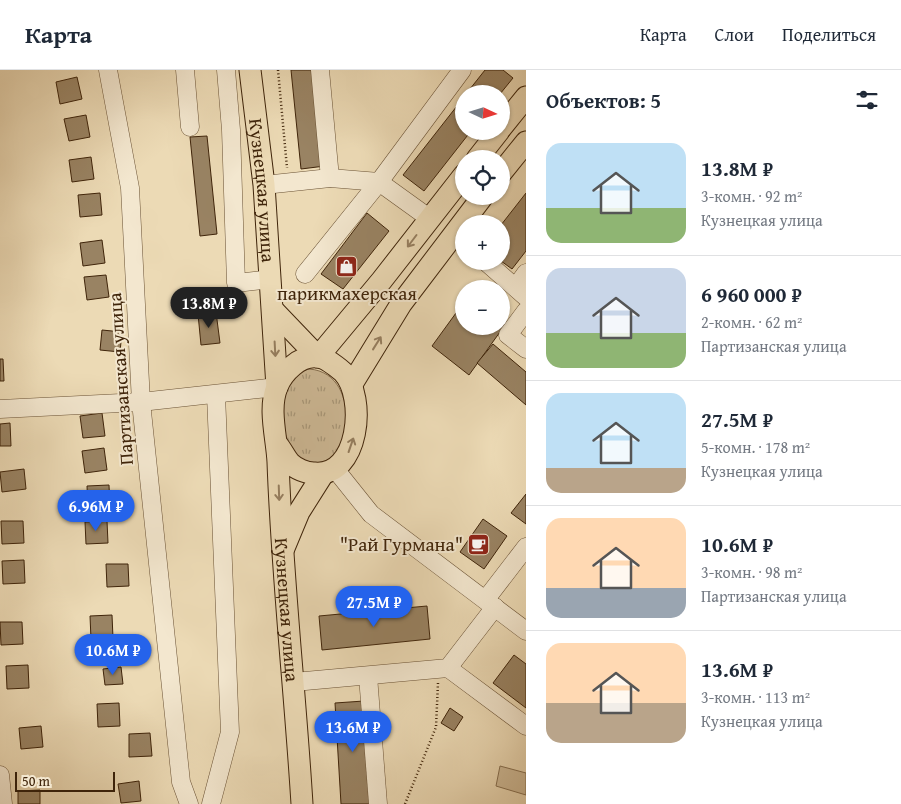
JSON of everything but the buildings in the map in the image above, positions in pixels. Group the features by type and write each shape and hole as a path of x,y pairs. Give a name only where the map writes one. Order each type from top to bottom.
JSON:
{"main road":[{"name":"Кузнецкая улица","path":"250,70 264,185 277,387"},
{"path":"510,117 526,97"},
{"path":"484,150 492,140"},
{"path":"510,162 526,142"},
{"path":"329,472 306,473 291,464 277,444 274,415 277,387 287,372 301,360 318,357 382,280 455,186"},
{"path":"352,384 401,304 455,243"},
{"path":"273,310 318,357 343,373 352,384 355,424 353,442 346,459 329,472 299,512 281,555"},
{"name":"Кузнецкая улица","path":"277,444 281,555 294,682 302,804"}],"street":[{"name":"Партизанская улица","path":"108,70 130,188 141,402 181,782 189,804"},
{"path":"185,70 190,127"},
{"path":"226,70 231,130 236,283 271,279"},
{"path":"320,70 330,178"},
{"path":"306,274 379,182 462,70"},
{"path":"264,185 330,178 379,182 429,218"},
{"path":"499,270 523,286"},
{"path":"526,311 508,335 526,349"},
{"path":"0,409 141,402 277,387"},
{"path":"211,804 230,732 216,395"},
{"path":"329,472 371,514 525,630"},
{"path":"443,668 491,603 526,547"},
{"path":"294,682 443,668 526,726"},
{"path":"368,676 378,804"},
{"path":"0,775 3,804"}],"path":[{"path":"278,70 288,183"},
{"path":"405,804 436,727 443,668"}],"green space":[{"path":"309,369 319,371 334,381 343,396 346,415 344,438 331,460 313,464 302,460 296,455 285,434 283,421 285,394 290,383 298,374"},
{"path":"500,766 526,773 526,795 496,786"}],"place":[{"name":"парикмахерская","path":"347,267"},
{"name":"\"Рай Гурмана\"","path":"479,544"}]}
